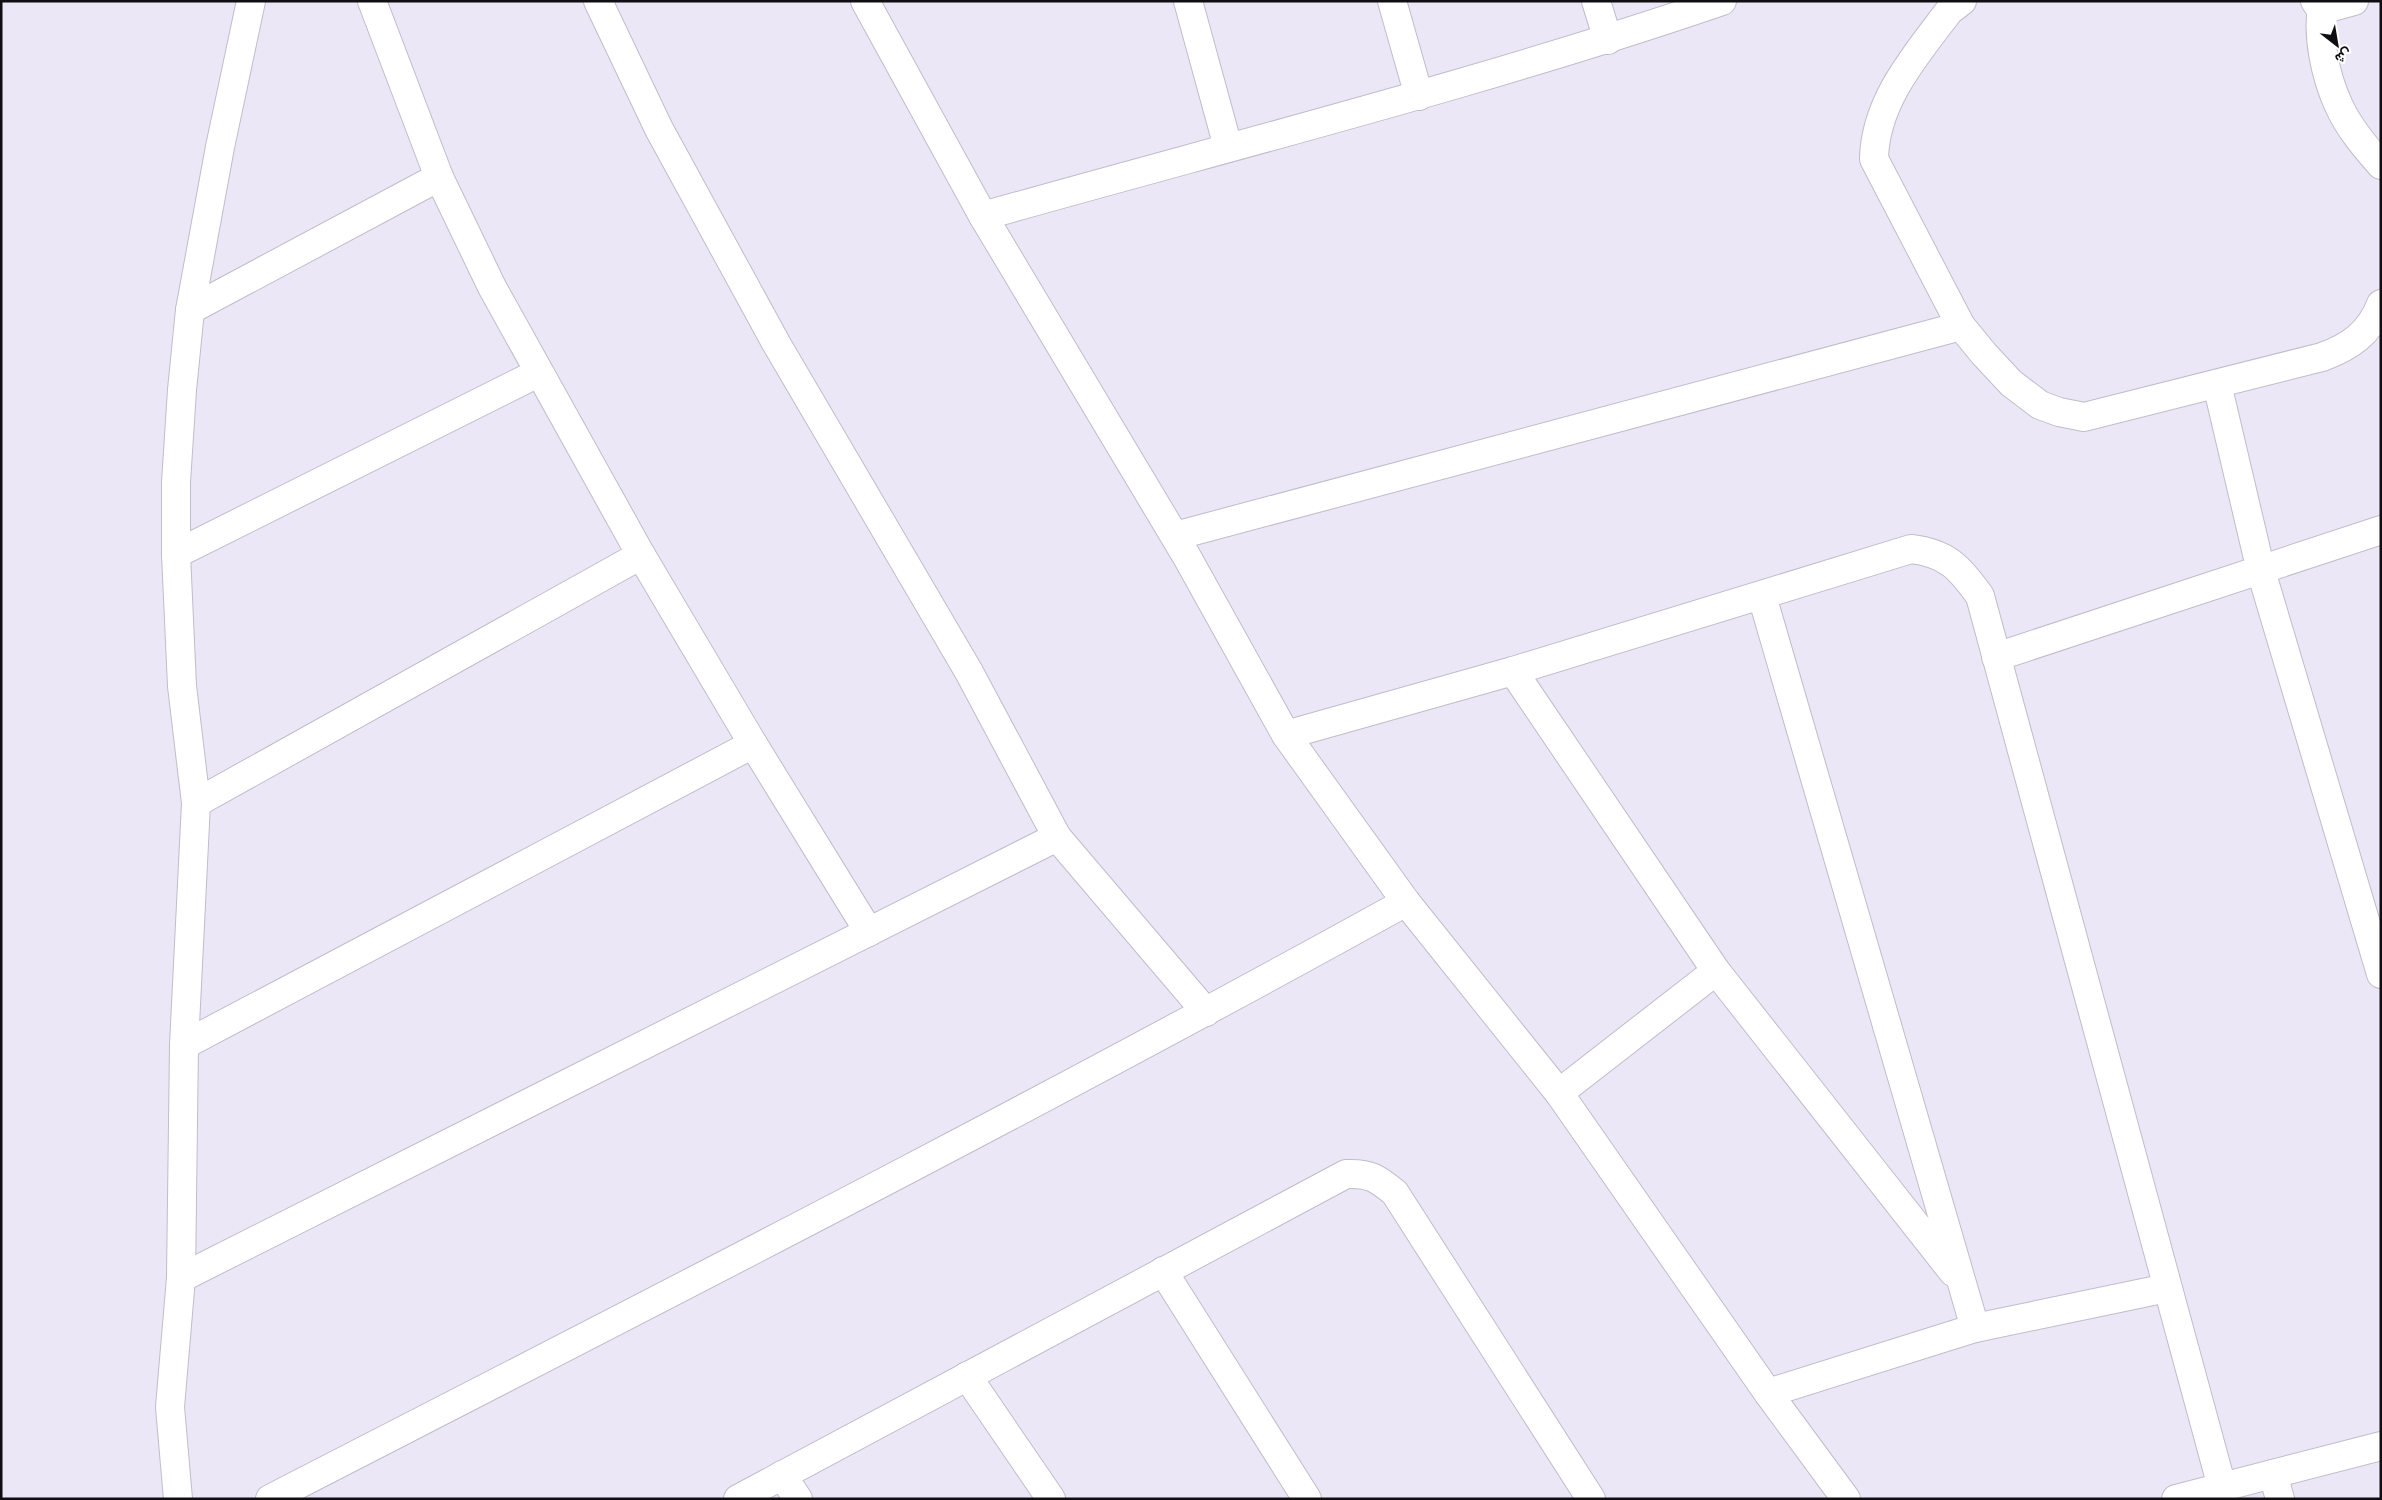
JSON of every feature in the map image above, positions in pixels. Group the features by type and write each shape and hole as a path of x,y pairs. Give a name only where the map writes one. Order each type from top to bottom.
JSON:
{"street":[{"path":"178,1499 170,1407 181,1278 184,1045 196,803 182,686 176,554 177,473 190,310 220,147 251,1"},
{"path":"372,1 440,177 492,288 641,555 753,744 869,932"},
{"path":"598,1 659,129 776,343 969,672 1057,837 1206,1012"},
{"path":"865,1 982,216 1175,536 1286,734 1406,902 1559,1093 1768,1393 1846,1499"},
{"path":"1188,1 1228,147"},
{"path":"1392,1 1418,96"},
{"path":"1596,1 1608,40"},
{"path":"982,216 1418,96 1608,40 1722,1"},
{"path":"1962,1 1949,11 1887,100 1875,138 1874,159 1961,326 2012,383 2040,405 2059,412 2084,417 2322,357 2344,349 2361,336 2376,317 2381,304"},
{"path":"2354,1 2319,4 2321,38 2330,78 2339,106 2358,138 2381,165"},
{"path":"190,310 440,177"},
{"path":"1175,536 1961,326"},
{"path":"176,554 538,373"},
{"path":"2217,384 2261,571 2381,974"},
{"path":"1996,657 2381,530"},
{"path":"1286,734 1513,671 1911,549 1931,551 1964,574 1980,596 2222,1488"},
{"path":"196,803 641,555"},
{"path":"1762,596 1975,1328"},
{"path":"1513,671 1716,972 1961,1283"},
{"path":"184,1045 753,744"},
{"path":"181,1278 1057,837"},
{"path":"270,1499 867,1192 1206,1012 1406,902"},
{"path":"1559,1093 1716,972"},
{"path":"738,1499 1346,1174 1365,1173 1395,1193 1592,1499"},
{"path":"1163,1271 1307,1499"},
{"path":"1768,1393 1975,1328 2167,1288"},
{"path":"967,1376 1051,1499"},
{"path":"2176,1499 2222,1488 2276,1487 2381,1446"},
{"path":"782,1475 798,1499"}]}
